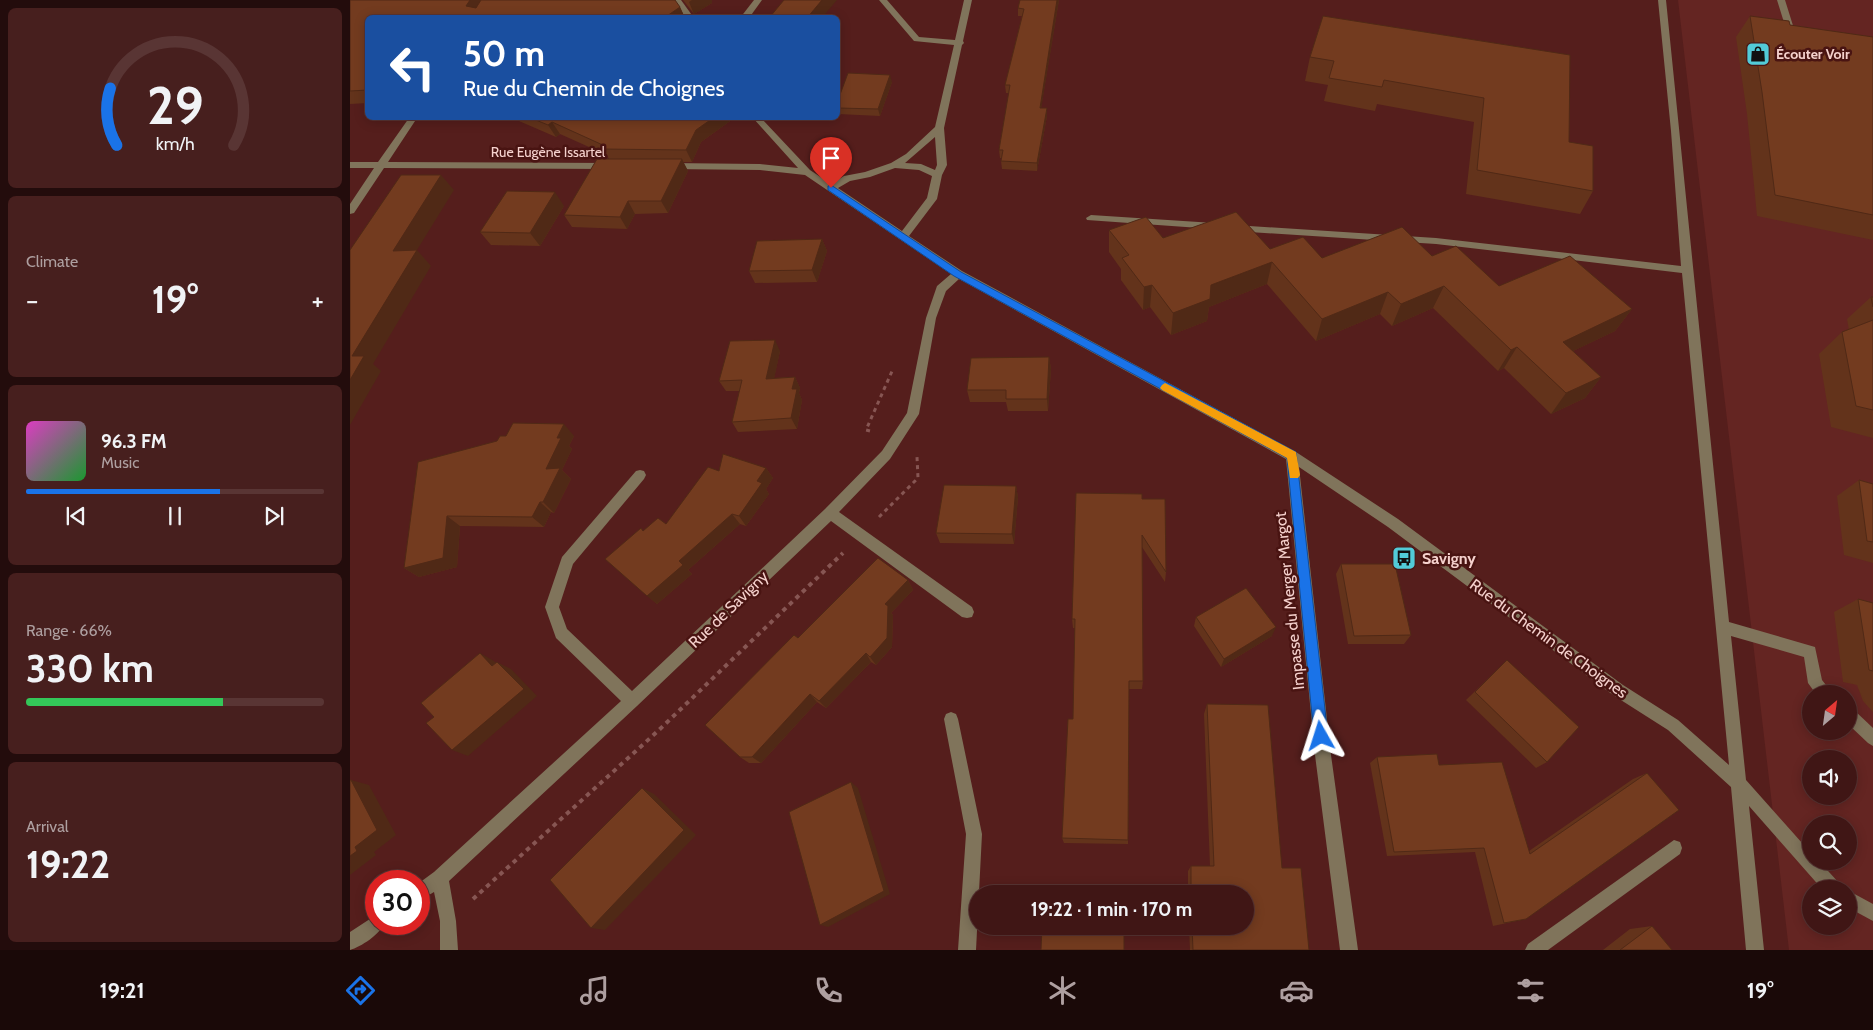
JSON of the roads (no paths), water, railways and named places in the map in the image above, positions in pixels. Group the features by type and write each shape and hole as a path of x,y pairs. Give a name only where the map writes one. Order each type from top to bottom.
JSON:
{"street":[{"path":"677,0 688,15"},
{"path":"746,15 758,0"},
{"path":"883,0 918,39 960,43"},
{"path":"903,237 932,199 937,175 942,165 940,128 968,0"},
{"path":"1662,0 1755,950"},
{"path":"1781,0 1791,32"},
{"path":"350,210 412,120"},
{"name":"Rue du Chemin de Choignes","path":"759,120 807,172 958,274 1292,456 1393,523 1618,690 1673,725 1739,784 1825,880"},
{"path":"831,188 847,178 866,175 894,165 909,156 940,128"},
{"name":"Rue Eugène Issartel","path":"350,165 623,166"},
{"path":"894,165 921,167 937,175"},
{"path":"662,166 760,167 807,172"},
{"path":"1092,218 1436,241 1687,270"},
{"name":"Rue de Savigny","path":"430,885 632,700 830,512 886,456 913,414 931,318 941,289 958,274"},
{"name":"Impasse du Merger Margot","path":"1292,456 1323,755 1349,950"},
{"path":"632,700 561,634 552,607 567,561 640,476"},
{"path":"830,512 967,612"},
{"path":"1723,627 1810,652 1815,683 1817,685"},
{"path":"951,719 974,834 967,950"},
{"path":"1858,724 1873,738"},
{"path":"1534,950 1674,848"},
{"path":"440,878 448,921 449,950"},
{"path":"1857,904 1873,913"},
{"path":"350,942 365,931"}],"place":[{"name":"Écouter Voir","path":"1758,54"},
{"name":"Savigny","path":"1404,558"}]}
